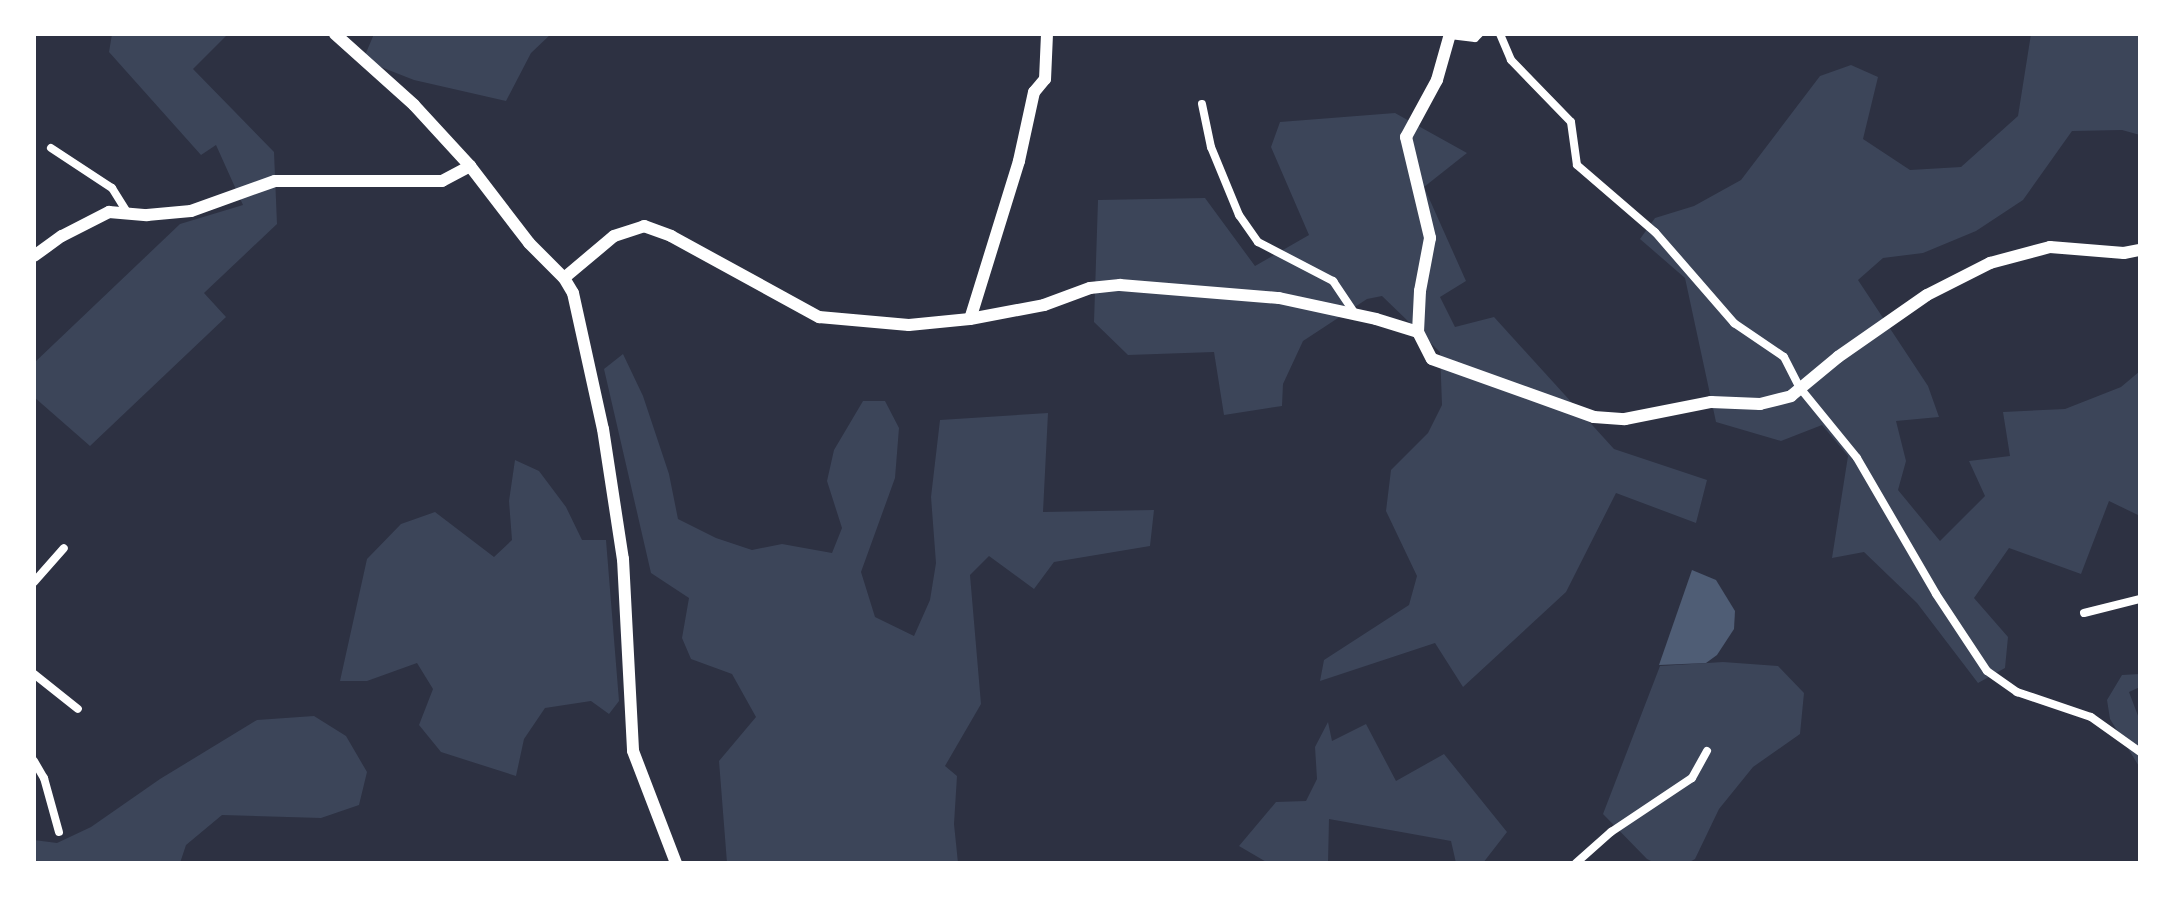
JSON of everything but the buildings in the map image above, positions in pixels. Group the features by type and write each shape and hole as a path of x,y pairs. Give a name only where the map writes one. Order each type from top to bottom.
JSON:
{"street":[{"path":"335,34 414,105 470,166 529,243 564,278 573,293 603,429 623,559 633,751 676,863"},
{"path":"970,319 1019,161 1034,92 1045,79 1047,34"},
{"path":"1479,34 1475,38 1450,35 1437,80 1406,137 1430,238 1420,291 1418,332 1432,359 1594,417 1625,419 1711,402 1760,404 1795,392 1927,295 1990,263 2050,247 2124,253 2140,250"},
{"path":"1500,34 1511,60 1571,122 1577,165 1655,232 1734,323 1784,357 1795,392 1857,458 1936,594 1987,671 2017,692 2091,717 2140,752"},
{"path":"1202,104 1211,147 1239,215 1258,242 1333,281 1355,315"},
{"path":"51,148 112,188 128,214"},
{"path":"34,256 62,236 109,212 191,211 275,181 442,181 470,166"},
{"path":"564,278 614,236 644,226 671,236 819,317 909,325 970,319 1044,305 1090,288 1120,285 1279,298 1418,332"},
{"path":"34,582 64,548"},
{"path":"2084,613 2140,599"},
{"path":"34,674 78,709"},
{"path":"1576,863 1611,832 1692,778 1707,751"},
{"path":"34,761 44,778 59,832"}],"shaded area":[{"path":"112,34 228,34 193,69 274,152 277,224 204,293 226,317 90,446 34,397 34,363 180,224 243,205 216,145 201,155 109,52"},
{"path":"374,34 551,34 531,53 506,101 414,80 363,60"},
{"path":"2031,34 2140,34 2140,135 2122,130 2072,131 2023,200 1976,231 1923,253 1883,258 1858,280 1928,386 1939,417 1896,421 1906,461 1898,490 1940,541 1985,496 1969,461 2010,456 2003,412 2065,409 2121,387 2140,371 2140,516 2109,501 2081,574 2009,548 1974,598 2008,637 2005,668 1978,683 1917,603 1864,552 1832,558 1848,456 1822,425 1781,441 1716,422 1685,278 1640,239 1655,218 1694,206 1741,180 1820,76 1851,65 1878,77 1863,139 1910,170 1961,167 2018,116"},
{"path":"1395,113 1467,153 1424,187 1466,281 1440,297 1455,327 1494,317 1614,449 1707,480 1696,523 1616,493 1566,592 1463,687 1435,643 1320,681 1324,660 1409,605 1417,576 1386,511 1391,470 1428,433 1442,405 1440,352 1382,296 1367,299 1303,341 1283,384 1282,406 1224,415 1214,352 1128,355 1094,322 1098,200 1205,198 1255,266 1309,235 1271,147 1280,122"},
{"path":"623,354 643,396 669,474 678,519 716,538 752,550 782,544 832,553 842,528 827,481 834,450 863,401 885,401 899,428 895,478 861,572 875,617 914,636 930,600 936,563 931,497 940,420 1048,413 1043,512 1154,510 1150,546 1054,562 1034,589 989,556 970,575 981,704 945,766 957,776 954,824 958,863 727,863 719,761 756,717 732,674 691,659 682,638 689,598 651,573 604,369"},
{"path":"515,460 539,471 566,507 582,540 606,540 619,701 609,714 591,701 545,708 524,739 516,776 441,752 419,725 433,689 417,663 367,681 340,681 367,559 401,524 435,512 494,557 512,540 509,501"},
{"path":"1692,570 1716,580 1735,611 1734,629 1717,655 1706,663 1659,665"},
{"path":"1723,662 1778,666 1804,693 1800,734 1753,767 1719,809 1695,859 1688,863 1655,863 1647,859 1603,814 1660,666"},
{"path":"2140,674 2140,687 2129,692 2140,721 2140,768 2110,719 2107,700 2122,675"},
{"path":"314,716 346,736 367,772 359,805 321,818 222,815 186,845 180,863 34,863 34,840 57,843 91,827 160,779 257,720"},
{"path":"1328,722 1332,741 1366,724 1396,781 1444,754 1507,832 1483,863 1456,863 1451,841 1329,819 1328,863 1268,863 1239,846 1276,802 1306,801 1317,779 1315,747"}]}
